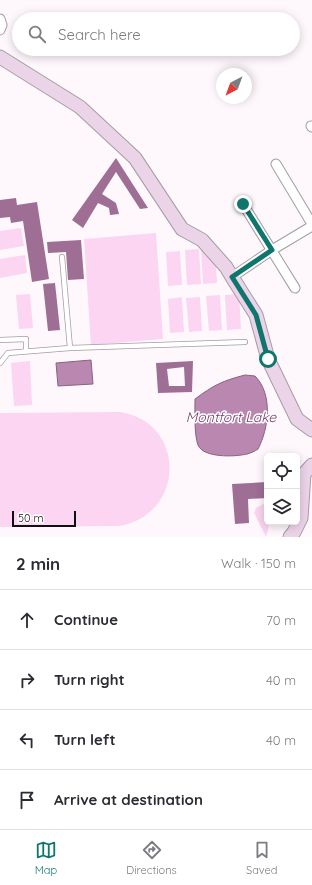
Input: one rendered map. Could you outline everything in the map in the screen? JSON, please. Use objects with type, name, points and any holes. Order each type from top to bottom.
[{"type":"main road","points":[[0,57],[80,107],[135,158],[182,229],[202,240],[226,267],[256,315],[268,359],[297,419],[312,430]]},
{"type":"main road","points":[[290,537],[301,518],[304,474],[312,465]]},
{"type":"street","points":[[0,19],[2,25],[0,30]]},
{"type":"street","points":[[232,277],[312,225],[276,164]]},
{"type":"street","points":[[243,204],[296,288]]},
{"type":"lane","points":[[62,257],[70,348]]},
{"type":"lane","points":[[0,340],[26,339],[26,350]]},
{"type":"lane","points":[[0,363],[8,352],[26,350],[245,342]]},
{"type":"shaded area","points":[[21,228],[24,246],[0,250],[0,231]]},
{"type":"shaded area","points":[[156,233],[163,339],[91,345],[84,239]]},
{"type":"shaded area","points":[[215,248],[217,283],[203,284],[201,249]]},
{"type":"shaded area","points":[[199,249],[201,284],[187,285],[185,250]]},
{"type":"shaded area","points":[[180,251],[182,285],[168,286],[166,252]]},
{"type":"shaded area","points":[[25,255],[27,273],[0,278],[0,259]]},
{"type":"shaded area","points":[[30,294],[33,328],[19,329],[16,295]]},
{"type":"shaded area","points":[[239,294],[241,329],[227,330],[225,295]]},
{"type":"shaded area","points":[[220,295],[222,330],[209,331],[206,296]]},
{"type":"shaded area","points":[[182,297],[184,332],[170,333],[168,299]]},
{"type":"shaded area","points":[[200,297],[202,331],[189,332],[186,298]]},
{"type":"shaded area","points":[[30,361],[32,405],[14,406],[11,363]]},
{"type":"shaded area","points":[[119,412],[141,419],[157,432],[167,449],[170,468],[166,487],[157,505],[141,518],[119,526],[0,527],[0,413]]},
{"type":"shaded area","points":[[264,504],[264,525],[269,525],[266,537],[254,513],[256,508]]},
{"type":"water","points":[[91,360],[93,384],[58,386],[56,363]]},
{"type":"water","name":"Montfort Lake","points":[[245,375],[255,376],[261,383],[267,401],[267,421],[262,441],[258,449],[248,454],[235,456],[220,456],[206,452],[201,449],[197,441],[195,399],[218,384]]},
{"type":"building","points":[[116,158],[148,208],[140,209],[116,172],[102,194],[116,203],[119,214],[110,215],[109,208],[98,203],[83,228],[72,220]]},
{"type":"building","points":[[16,198],[17,205],[37,202],[49,279],[32,282],[23,221],[11,223],[10,217],[0,218],[0,200]]},
{"type":"building","points":[[81,240],[84,279],[68,280],[66,252],[48,253],[47,242]]},
{"type":"building","points":[[55,283],[60,330],[48,331],[43,284]]},
{"type":"building","points":[[193,361],[192,392],[158,393],[156,363]],"holes":[[[184,367],[185,386],[169,386],[167,369]]]},
{"type":"building","points":[[264,482],[264,498],[248,499],[249,523],[235,524],[232,484]]},
{"type":"route","points":[[243,204],[272,250],[232,277],[256,315],[268,359]]}]
